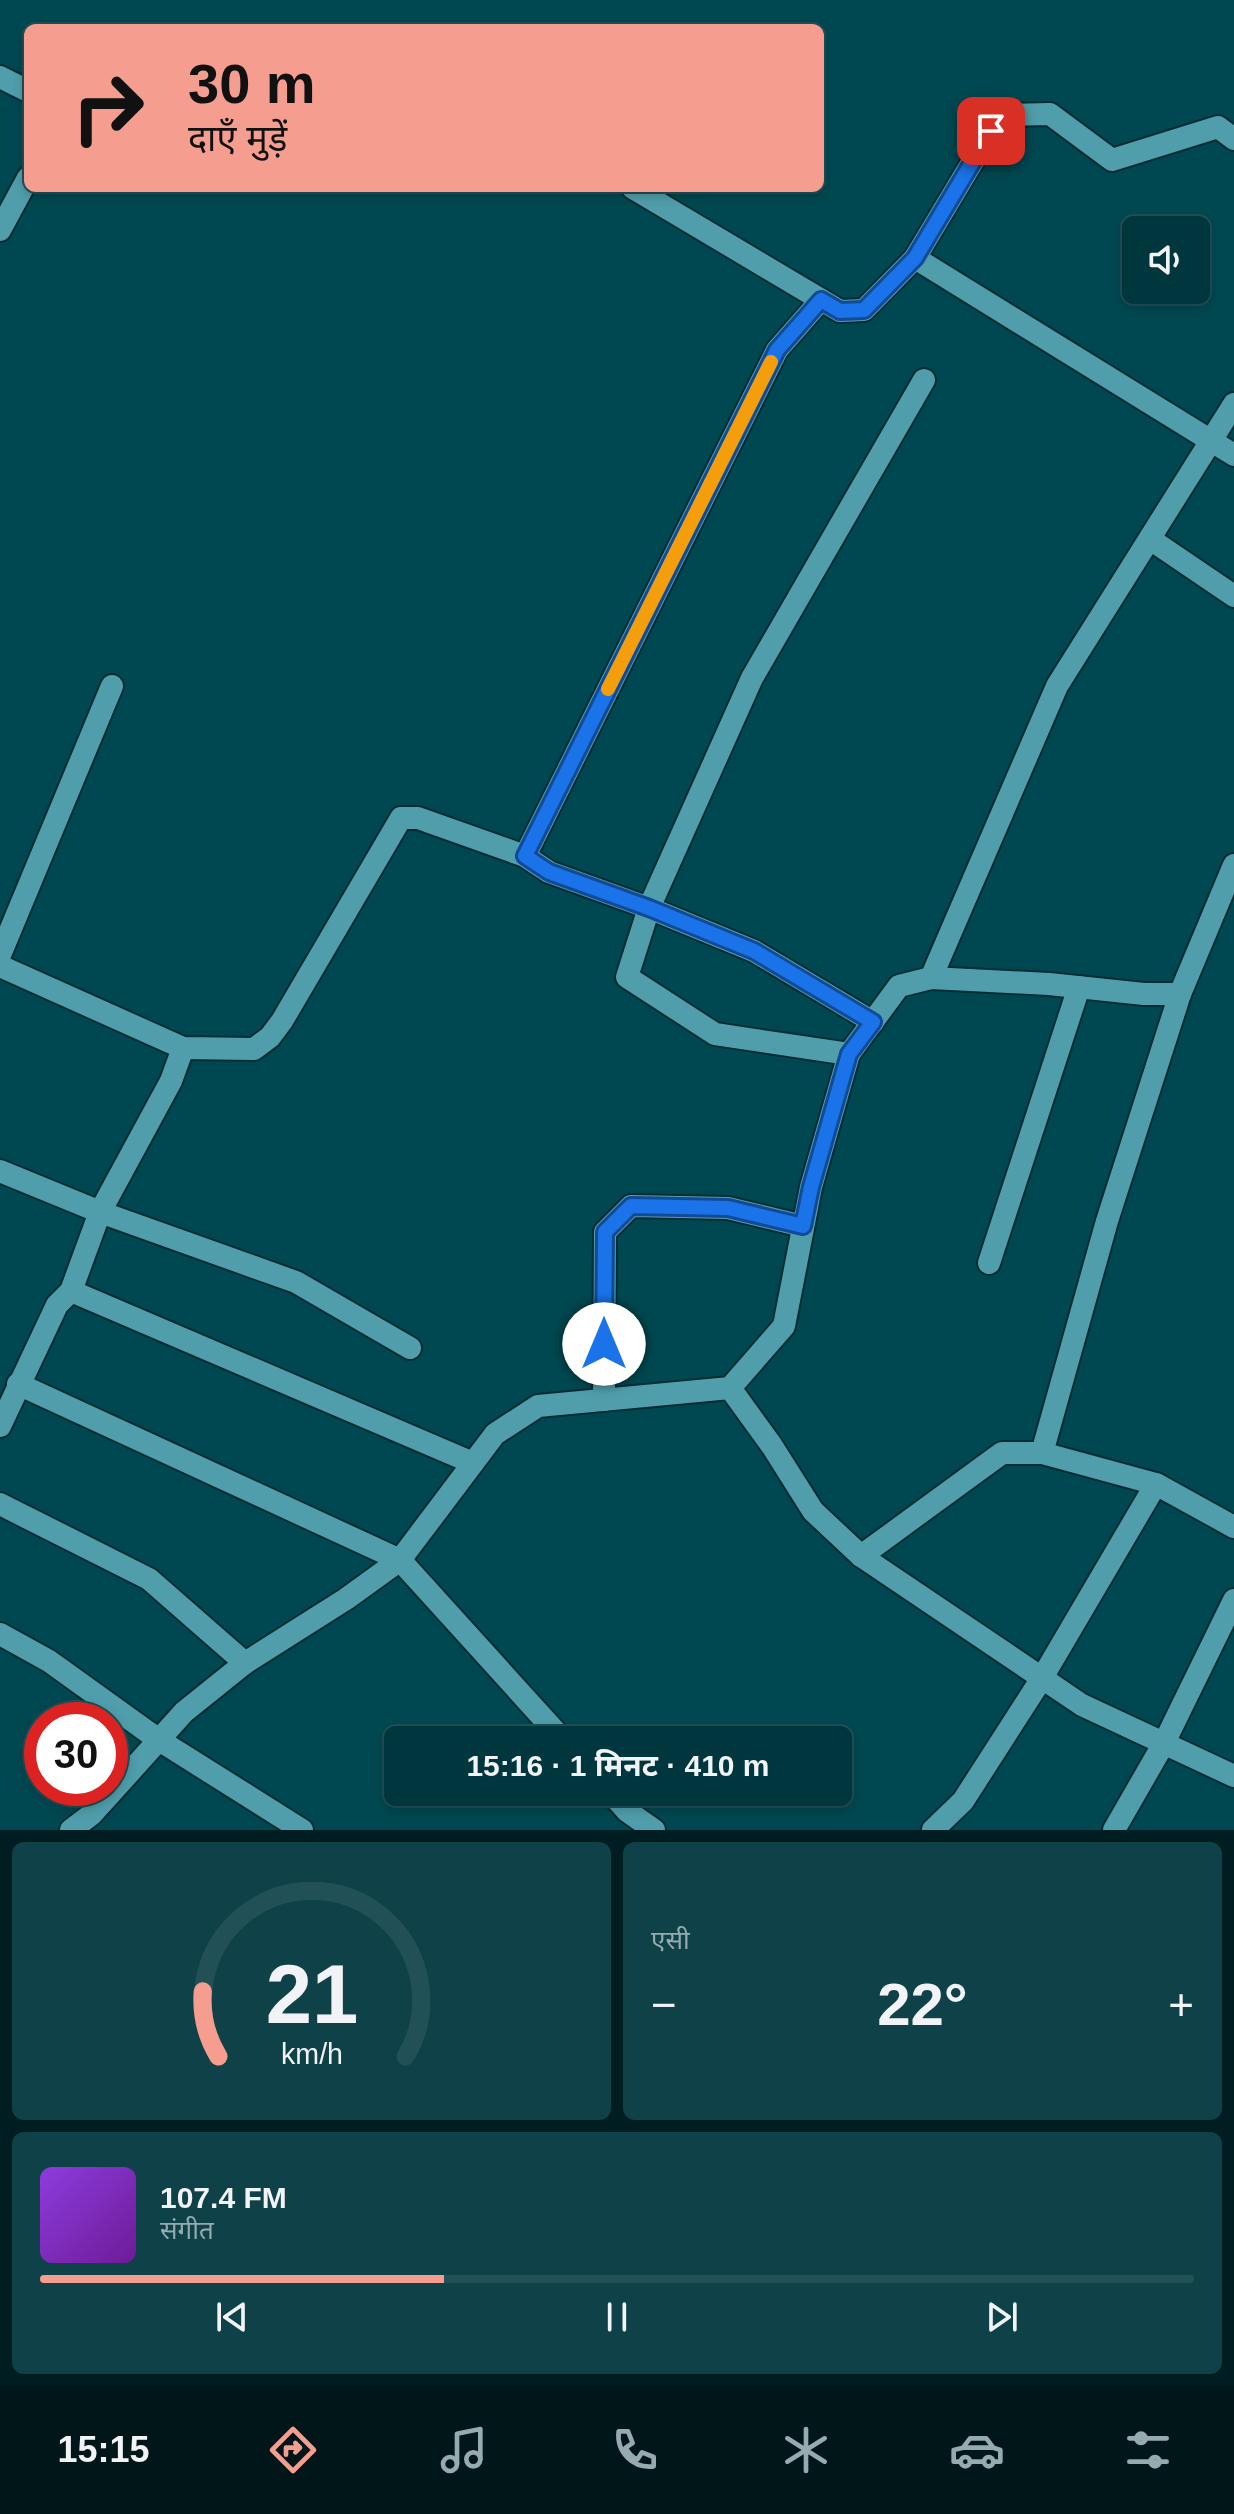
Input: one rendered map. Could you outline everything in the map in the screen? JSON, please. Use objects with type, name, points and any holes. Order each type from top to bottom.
[{"type":"street","points":[[0,77],[24,89]]},
{"type":"street","points":[[640,192],[840,311],[864,310],[915,258],[991,131],[1010,115],[1050,114],[1112,160],[1218,127],[1234,139]]},
{"type":"street","points":[[0,230],[24,185]]},
{"type":"street","points":[[915,258],[1234,455]]},
{"type":"street","points":[[525,856],[777,350],[821,300]]},
{"type":"street","points":[[849,1054],[715,1034],[627,977],[649,908],[752,678],[924,380]]},
{"type":"street","points":[[931,978],[1057,686],[1234,404]]},
{"type":"street","points":[[1150,539],[1234,596]]},
{"type":"street","points":[[0,955],[112,686]]},
{"type":"street","points":[[0,966],[183,1048],[254,1049],[270,1037],[401,818],[418,818],[525,856],[549,872],[754,951],[873,1022]]},
{"type":"street","points":[[1042,1453],[1107,1221],[1180,994],[1234,865]]},
{"type":"street","points":[[71,1830],[92,1814],[184,1712],[245,1663],[346,1599],[400,1560],[495,1434],[538,1406],[730,1388],[784,1326],[811,1187],[849,1054],[899,986],[931,978],[1180,994]]},
{"type":"street","points":[[989,1263],[1079,987]]},
{"type":"street","points":[[0,1426],[57,1305],[71,1291],[100,1212],[171,1081],[183,1048]]},
{"type":"street","points":[[0,1171],[100,1212],[296,1282],[410,1348]]},
{"type":"street","points":[[604,1400],[605,1232],[631,1206],[728,1208],[803,1226]]},
{"type":"street","points":[[71,1291],[473,1463]]},
{"type":"street","points":[[18,1384],[400,1560],[550,1726]]},
{"type":"street","points":[[730,1388],[813,1511],[861,1556],[1082,1705],[1234,1776]]},
{"type":"street","points":[[861,1556],[1002,1453],[1042,1453],[1156,1484],[1234,1527]]},
{"type":"street","points":[[933,1830],[963,1801],[1042,1678],[1156,1484]]},
{"type":"street","points":[[0,1504],[149,1579],[245,1663]]},
{"type":"street","points":[[1114,1830],[1164,1743],[1234,1600]]},
{"type":"street","points":[[0,1634],[49,1661],[159,1740],[302,1830]]},
{"type":"street","points":[[623,1806],[654,1830]]},
{"type":"slow traffic","points":[[608,689],[771,362]]},
{"type":"route","points":[[604,1344],[605,1232],[631,1206],[728,1208],[803,1226],[849,1054],[873,1022],[754,951],[549,872],[525,856],[777,350],[821,300],[840,311],[864,310],[915,258],[991,131]]}]
